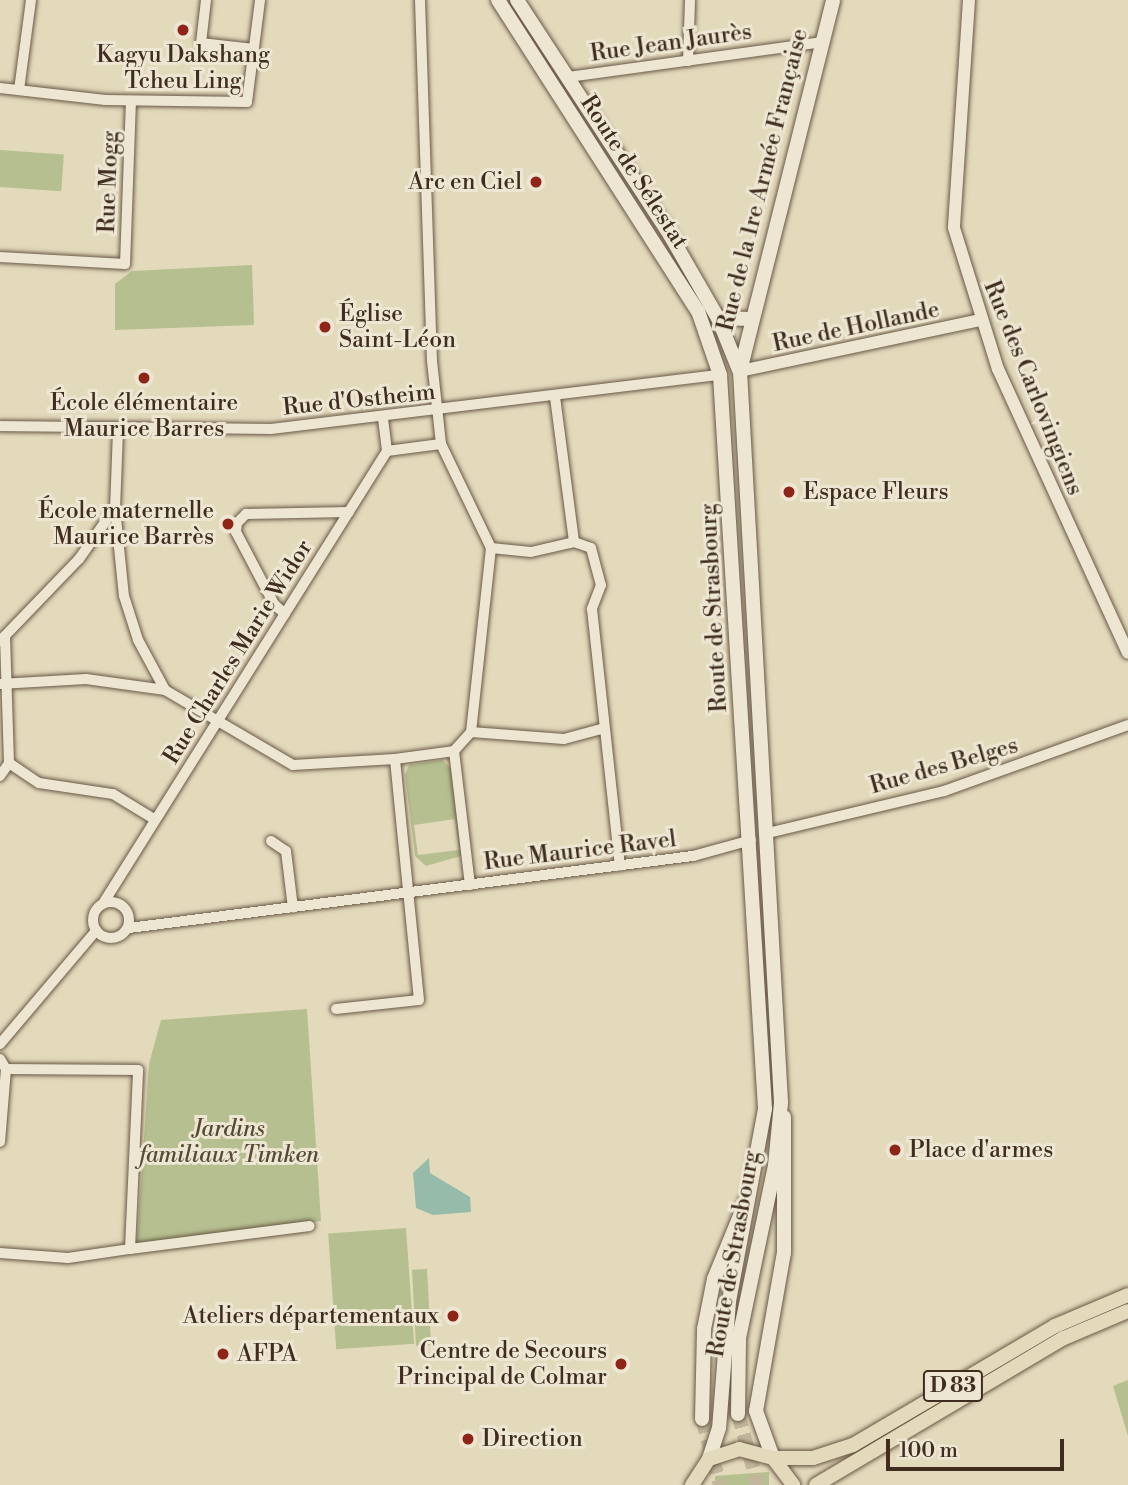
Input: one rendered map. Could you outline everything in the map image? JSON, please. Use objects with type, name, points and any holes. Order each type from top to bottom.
[{"type":"main road","name":"Route de Sélestat","points":[[498,0],[698,311],[720,375]]},
{"type":"main road","name":"Route de Sélestat","points":[[517,0],[718,318],[740,371]]},
{"type":"main road","name":"Rue de la 1re Armée Française","points":[[740,371],[750,319],[833,0]]},
{"type":"main road","points":[[718,318],[750,319]]},
{"type":"main road","points":[[720,375],[740,371]]},
{"type":"main road","name":"Route de Strasbourg","points":[[738,1414],[739,1338],[775,1166],[781,1102],[740,371]]},
{"type":"main road","name":"Route de Strasbourg","points":[[709,1459],[719,1428],[729,1302],[765,1109],[751,840],[720,375]]},
{"type":"main road","points":[[751,840],[768,833]]},
{"type":"main road","name":"Route de Strasbourg","points":[[773,1458],[756,1411],[785,1253],[788,1136],[781,1102]]},
{"type":"main road","name":"Route de Strasbourg","points":[[702,1419],[699,1376],[714,1279],[752,1190]]},
{"type":"main road","name":"D 83","points":[[773,1458],[813,1458],[853,1444],[1055,1326],[1128,1295]]},
{"type":"main road","name":"D 83","points":[[816,1485],[1064,1338],[1128,1311]]},
{"type":"main road","points":[[692,1485],[709,1459],[739,1449],[773,1458],[793,1485]]},
{"type":"street","points":[[19,90],[32,0]]},
{"type":"street","points":[[206,0],[201,43],[254,49]]},
{"type":"street","points":[[0,88],[131,101],[247,102],[260,0]]},
{"type":"street","points":[[5,684],[86,679],[165,690],[293,765],[395,759],[454,751],[471,732],[491,548],[441,444],[420,0]]},
{"type":"street","points":[[688,61],[690,0]]},
{"type":"street","name":"Rue des Carlovingiens","points":[[969,0],[953,208],[979,320],[1123,629],[1128,653]]},
{"type":"street","name":"Rue Jean Jaurès","points":[[568,78],[822,41]]},
{"type":"street","name":"Rue Mogg","points":[[0,257],[125,264],[131,101]]},
{"type":"street","name":"Rue de Hollande","points":[[740,371],[979,320]]},
{"type":"street","name":"Rue d'Ostheim","points":[[0,426],[118,431],[271,429],[555,397],[720,375]]},
{"type":"street","points":[[555,397],[574,542]]},
{"type":"street","points":[[383,416],[387,451],[441,444]]},
{"type":"street","points":[[118,431],[115,508],[124,596],[138,640],[165,690]]},
{"type":"street","name":"Rue Charles Marie Widor","points":[[104,902],[387,451]]},
{"type":"street","points":[[0,776],[9,763],[2,638],[79,559],[115,508]]},
{"type":"street","points":[[285,614],[274,604],[236,533],[237,523],[246,514],[349,512]]},
{"type":"street","points":[[491,548],[531,552],[574,542],[591,548],[601,585],[592,609],[601,729],[620,865]]},
{"type":"street","name":"Rue des Belges","points":[[768,833],[944,791],[1128,725]]},
{"type":"street","points":[[471,732],[551,739],[601,729]]},
{"type":"street","points":[[454,751],[470,885]]},
{"type":"street","points":[[336,1009],[419,999],[412,892],[395,759]]},
{"type":"street","points":[[9,763],[38,783],[113,794],[154,819]]},
{"type":"street","name":"Rue Maurice Ravel","points":[[129,928],[620,865],[751,840]]},
{"type":"street","points":[[271,841],[286,851],[293,908]]},
{"type":"street","points":[[104,902],[127,910],[129,928],[116,937],[96,931],[93,916],[104,902]]},
{"type":"street","points":[[0,1044],[96,931]]},
{"type":"street","points":[[0,1059],[6,1069],[0,1142]]},
{"type":"street","points":[[6,1069],[138,1070],[130,1249]]},
{"type":"street","points":[[0,1253],[68,1258],[310,1226]]},
{"type":"green space","points":[[0,150],[64,154],[61,191],[0,187]]},
{"type":"green space","points":[[252,265],[254,325],[115,330],[115,284],[132,271]]},
{"type":"green space","points":[[442,760],[452,769],[461,856],[426,866],[415,856],[405,775],[409,765]],"holes":[[[455,819],[459,850],[418,855],[414,825]]]},
{"type":"green space","name":"Jardins familiaux Timken","points":[[307,1009],[321,1221],[137,1243],[149,1064],[161,1020]]},
{"type":"green space","points":[[406,1228],[414,1344],[336,1349],[328,1233]]},
{"type":"green space","points":[[427,1269],[431,1345],[416,1346],[412,1270]]},
{"type":"green space","points":[[1128,1380],[1128,1436],[1113,1386]]},
{"type":"green space","points":[[769,1472],[769,1485],[715,1485],[715,1476]]},
{"type":"shaded area","points":[[429,1158],[430,1173],[470,1197],[471,1212],[433,1215],[416,1208],[413,1173]]},
{"type":"tunnel","points":[[738,1414],[758,1485]]},
{"type":"tunnel","points":[[702,1419],[720,1485]]},
{"type":"place","name":"Kagyu Dakshang Tcheu Ling","points":[[183,30]]},
{"type":"place","name":"Arc en Ciel","points":[[536,182]]},
{"type":"place","name":"Église Saint-Léon","points":[[325,327]]},
{"type":"place","name":"École élémentaire Maurice Barres","points":[[144,378]]},
{"type":"place","name":"Espace Fleurs","points":[[789,492]]},
{"type":"place","name":"École maternelle Maurice Barrès","points":[[228,524]]},
{"type":"place","name":"Place d'armes","points":[[895,1150]]},
{"type":"place","name":"Ateliers départementaux","points":[[453,1316]]},
{"type":"place","name":"AFPA","points":[[223,1354]]},
{"type":"place","name":"Centre de Secours Principal de Colmar","points":[[621,1364]]},
{"type":"place","name":"Direction","points":[[468,1439]]}]
